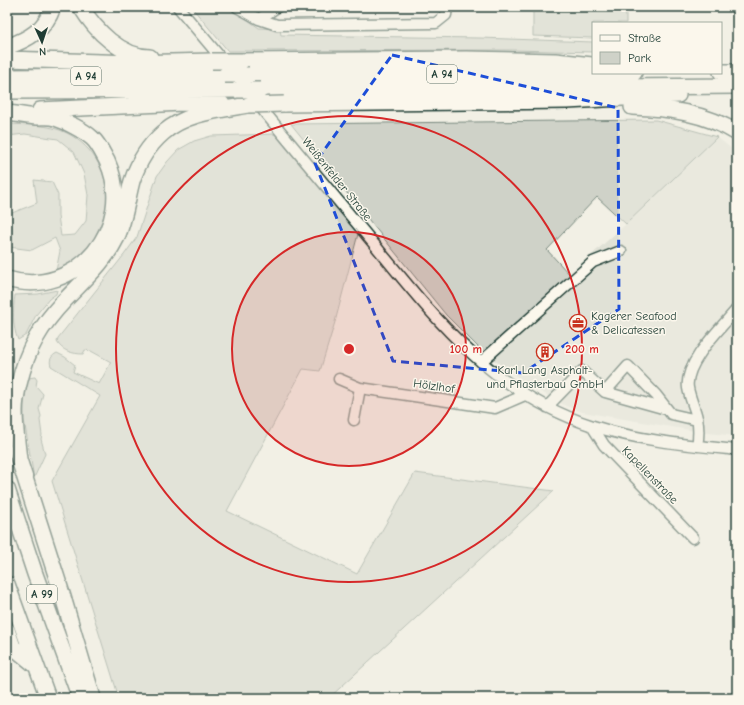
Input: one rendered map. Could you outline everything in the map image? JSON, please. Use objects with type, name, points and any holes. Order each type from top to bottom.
[{"type":"highway","points":[[7,47],[23,42],[38,31],[50,16],[54,7]]},
{"type":"highway","points":[[81,7],[87,17],[102,34],[112,43],[123,49],[146,57],[170,58],[185,62]]},
{"type":"highway","points":[[7,59],[132,63],[466,59],[554,61],[592,65]]},
{"type":"highway","points":[[722,72],[737,72]]},
{"type":"highway","name":"A 94","points":[[7,77],[592,73]]},
{"type":"highway","points":[[7,113],[182,103],[248,105],[534,100],[567,101],[674,96],[737,86]]},
{"type":"highway","name":"A 94","points":[[7,91],[737,86]]},
{"type":"highway","points":[[534,100],[554,108],[651,108],[682,112],[703,117],[737,134]]},
{"type":"highway","points":[[19,459],[15,410],[17,393],[25,360],[30,347],[56,310],[106,256],[117,237],[123,221],[132,182],[144,155],[151,145],[163,133],[174,125],[199,114],[248,105]]},
{"type":"highway","points":[[7,113],[54,117],[72,125],[92,138],[101,150],[109,167],[115,189],[115,206],[112,220],[98,246],[84,263],[60,278],[40,282],[17,282],[7,279]]},
{"type":"highway","points":[[7,421],[94,698]]},
{"type":"highway","name":"A 99","points":[[7,489],[35,574],[80,698]]},
{"type":"highway","name":"A 99","points":[[7,584],[48,698]]},
{"type":"highway","points":[[7,630],[13,647],[36,666]]},
{"type":"street","points":[[237,7],[258,19],[277,25],[436,23],[446,15],[447,7]]},
{"type":"street","points":[[258,19],[277,7]]},
{"type":"street","name":"Weißenfelder Straße","points":[[182,8],[356,222],[444,327],[481,362],[525,395],[547,407],[592,426],[648,440],[737,450]]},
{"type":"street","points":[[481,362],[593,262],[621,251]]},
{"type":"street","points":[[697,446],[699,434],[697,420],[688,388],[688,375],[696,359],[737,309]]},
{"type":"street","points":[[606,392],[628,366],[656,394],[671,414],[697,420]]},
{"type":"street","points":[[547,407],[582,371],[606,392],[666,408]]},
{"type":"street","name":"Hölzlhof","points":[[339,379],[360,388],[495,408],[525,395]]},
{"type":"street","points":[[354,420],[360,388]]},
{"type":"street","name":"Kapellenstraße","points":[[592,426],[604,445],[693,538]]},
{"type":"highlighted area","points":[[392,55],[618,108],[619,309],[523,373],[393,361],[315,163]]},
{"type":"shaded area","points":[[717,137],[737,153],[737,320],[733,325],[737,343],[737,436],[707,433],[582,412],[566,406],[527,384],[483,352],[626,224]]},
{"type":"green space","points":[[197,7],[230,7],[259,28],[280,29],[281,35],[480,38],[592,42],[592,52],[513,50],[228,51],[194,10]]},
{"type":"green space","points":[[533,7],[626,7],[626,22],[592,22],[592,38],[533,36]]},
{"type":"green space","points":[[656,120],[717,137],[626,224],[597,197],[547,250],[570,275],[483,352],[446,315],[291,124]]},
{"type":"green space","points":[[7,124],[45,126],[67,133],[77,139],[93,154],[103,174],[107,195],[102,220],[90,246],[77,261],[67,267],[56,271],[60,251],[55,238],[32,250],[9,247],[7,245],[7,215],[37,203],[34,180],[52,182],[58,195],[58,216],[61,236],[75,235],[86,221],[88,195],[84,174],[74,152],[58,139],[25,134],[7,136]]},
{"type":"green space","points":[[275,134],[358,234],[335,322],[320,371],[303,369],[227,511],[357,574],[415,473],[554,491],[329,698],[119,698],[52,481],[100,396],[51,366],[50,360],[53,355],[57,353],[75,365],[73,372],[99,384],[111,362],[91,351],[85,350],[83,354],[68,351],[59,345],[57,342],[58,338],[137,237],[157,176],[178,150],[194,141],[211,136]]},
{"type":"green space","points":[[57,290],[56,294],[49,299],[36,315],[26,335],[18,340],[14,318],[15,295],[38,294]]},
{"type":"green space","points":[[35,377],[37,380],[36,386],[43,394],[39,409],[41,416],[41,439],[45,454],[34,478],[24,420],[24,403],[28,378]]},
{"type":"place","name":"Kagerer Seafood & Delicatessen","points":[[578,323]]},
{"type":"place","name":"Karl Lang Asphalt- und Pflasterbau GmbH","points":[[545,352]]}]
